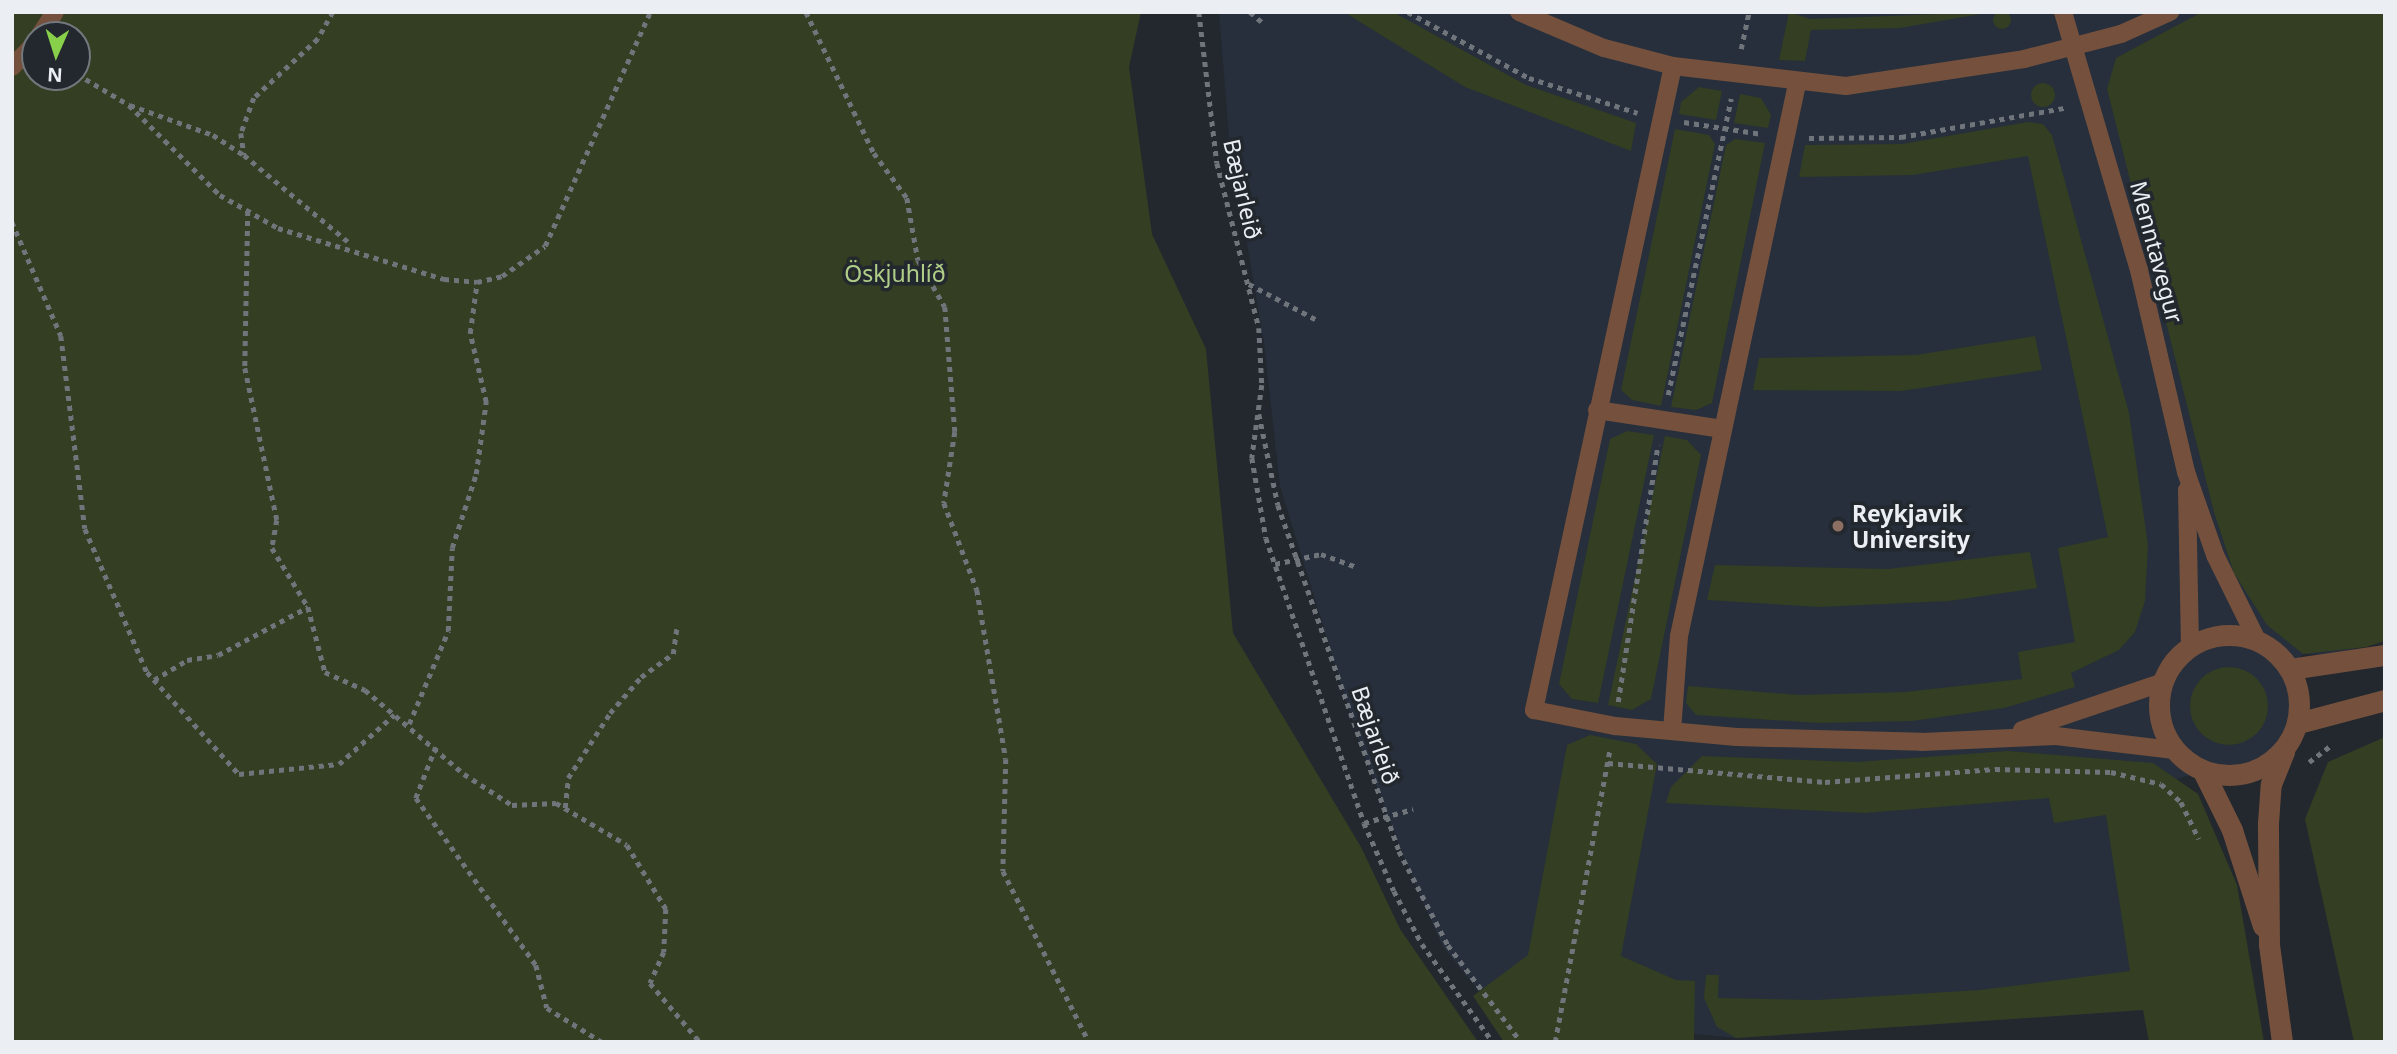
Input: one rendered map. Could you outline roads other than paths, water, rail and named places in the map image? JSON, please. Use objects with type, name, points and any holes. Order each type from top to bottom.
[{"type":"street","points":[[2269,944],[2232,830],[2203,771],[2174,750],[2158,707],[2161,683],[2190,646],[2235,634],[2257,640],[2290,669],[2298,723],[2271,784],[2269,944],[2282,1042]]},
{"type":"street","points":[[2290,669],[2385,655]]},
{"type":"street","points":[[2298,723],[2385,700]]},
{"type":"street","points":[[2203,771],[2247,774],[2285,750]]},
{"type":"lane","points":[[1520,12],[1604,48],[1673,66],[1735,78],[1797,84],[1940,77],[2121,34],[2170,12]]},
{"type":"lane","name":"Menntavegur","points":[[2063,12],[2075,45],[2139,270],[2186,472],[2215,555],[2257,640]]},
{"type":"lane","points":[[2121,34],[2141,12]]},
{"type":"lane","points":[[1673,66],[1534,710],[1615,726],[1820,742],[2007,736],[2174,750]]},
{"type":"lane","points":[[1672,732],[1679,636],[1797,84]]},
{"type":"lane","points":[[1597,410],[1723,429]]},
{"type":"lane","name":"Menntavegur","points":[[2186,472],[2190,646]]},
{"type":"lane","points":[[2007,736],[2161,683]]},
{"type":"place","name":"Reykjavik University","points":[[1838,526]]},
{"type":"park label","name":"Öskjuhlíð","points":[[895,273]]}]
